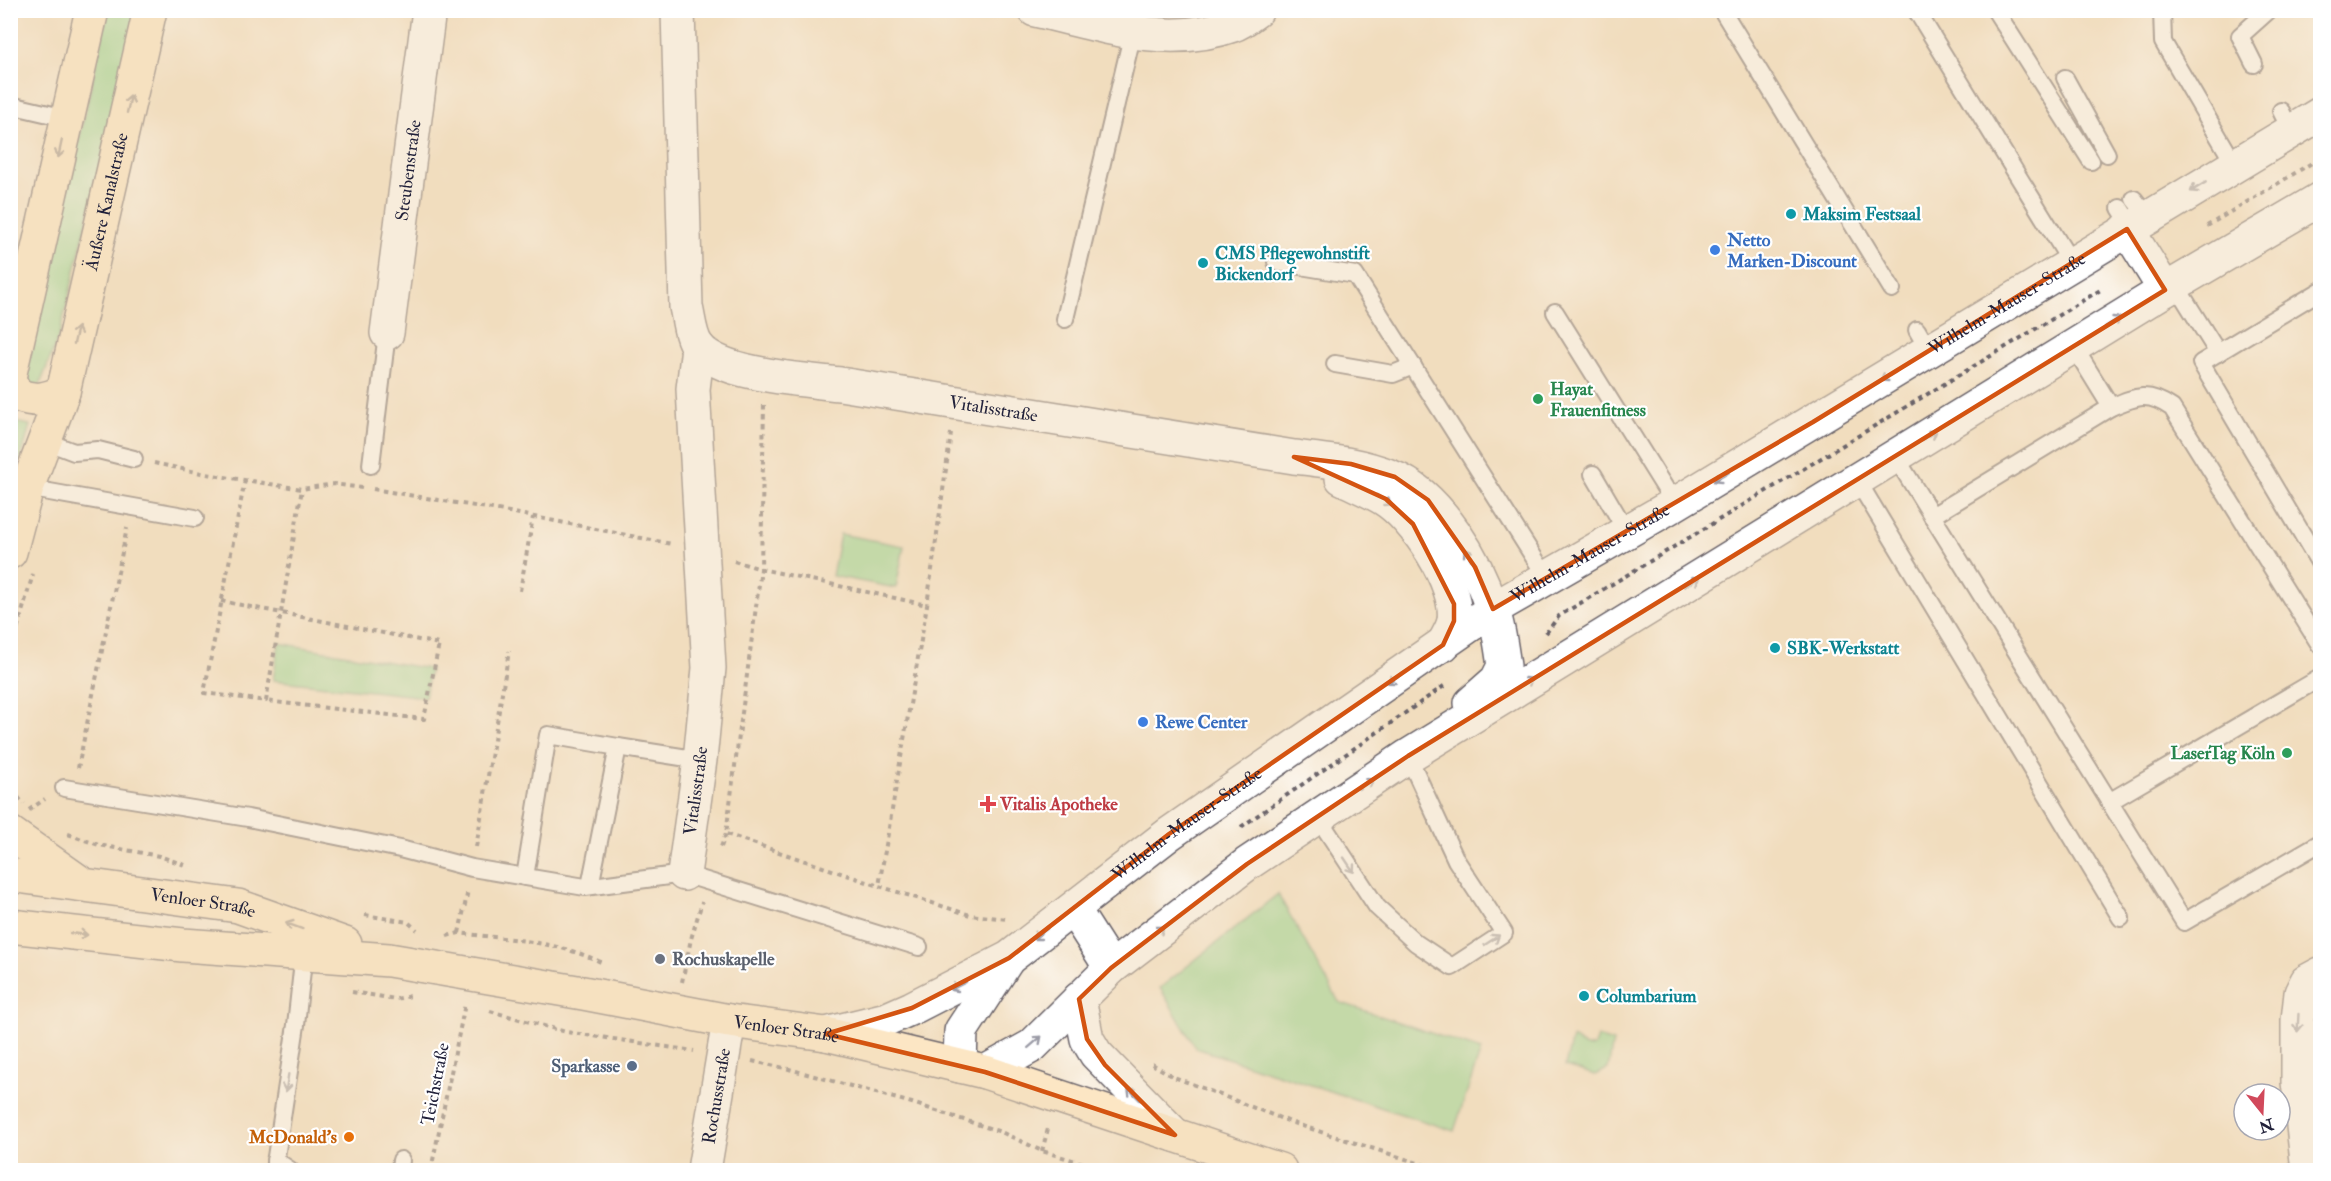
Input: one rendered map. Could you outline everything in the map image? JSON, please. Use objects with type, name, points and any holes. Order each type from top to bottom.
[{"type":"main road","points":[[10,373],[92,10]]},
{"type":"main road","name":"Äußere Kanalstraße","points":[[10,552],[27,488],[63,392],[150,10]]},
{"type":"main road","points":[[10,382],[17,395],[30,400],[43,400],[63,392]]},
{"type":"main road","points":[[10,833],[82,884]]},
{"type":"main road","name":"Venloer Straße","points":[[10,875],[238,906],[389,960]]},
{"type":"main road","name":"Venloer Straße","points":[[14,929],[183,945],[304,952],[389,960],[729,1021],[826,1034],[973,1069],[1280,1170]]},
{"type":"street","name":"Steubenstraße","points":[[387,333],[429,10]]},
{"type":"street","name":"Vitalisstraße","points":[[678,10],[686,307],[691,331],[698,347],[693,389],[709,668],[700,760],[696,878]]},
{"type":"street","points":[[1035,10],[1130,24],[1166,35],[1198,34],[1235,24],[1257,10]]},
{"type":"street","name":"Wilhelm-Mauser-Straße","points":[[826,1034],[887,1019],[1009,958],[1169,834],[1493,609],[1675,504],[1923,340],[2072,264],[2132,216],[2235,165],[2286,121],[2320,114]]},
{"type":"street","points":[[973,1069],[1032,1046],[1111,968],[1247,864],[1415,752],[2170,287],[2320,199]]},
{"type":"street","points":[[2132,216],[2170,287]]},
{"type":"street","name":"Vitalisstraße","points":[[698,347],[716,360],[740,369],[765,374],[1351,464],[1395,477],[1428,500],[1452,527],[1470,557],[1493,609],[1504,666],[1497,680],[1415,752]]},
{"type":"street","name":"Vitalisstraße","points":[[1294,457],[1386,499],[1413,524],[1445,579],[1454,604],[1454,621],[1443,645]]},
{"type":"street","points":[[1063,917],[1111,968]]},
{"type":"street","name":"Wilhelm-Mauser-Straße","points":[[973,1069],[961,1031],[1009,958]]},
{"type":"street","points":[[2308,1170],[2298,1082],[2298,1020],[2301,993],[2307,981],[2320,974]]},
{"type":"street","name":"Venloer Straße","points":[[1079,999],[1087,1039],[1096,1054],[1175,1135]]},
{"type":"street","name":"Rochusstraße","points":[[704,1170],[729,1021]]},
{"type":"lane","points":[[1722,10],[1892,289]]},
{"type":"lane","points":[[1916,10],[2072,264]]},
{"type":"lane","points":[[1995,10],[2091,161]]},
{"type":"lane","points":[[2163,10],[2163,42],[2235,165]]},
{"type":"lane","points":[[2254,64],[2240,36],[2269,10]]},
{"type":"lane","points":[[1065,319],[1130,24]]},
{"type":"lane","points":[[2065,78],[2108,154]]},
{"type":"lane","points":[[10,105],[66,118]]},
{"type":"lane","points":[[1276,262],[1355,275],[1547,578]]},
{"type":"lane","points":[[2170,287],[2218,353]]},
{"type":"lane","points":[[2320,291],[2201,363],[2320,564]]},
{"type":"lane","points":[[1555,312],[1675,504]]},
{"type":"lane","points":[[371,465],[387,333]]},
{"type":"lane","points":[[2074,347],[2111,407]]},
{"type":"lane","points":[[1335,364],[1393,374],[1413,366]]},
{"type":"lane","points":[[1932,516],[2111,407],[2144,396],[2159,399],[2172,408],[2320,645]]},
{"type":"lane","points":[[45,441],[74,452],[98,450],[134,459]]},
{"type":"lane","points":[[1895,456],[2184,922],[2320,843]]},
{"type":"lane","points":[[1593,474],[1627,532]]},
{"type":"lane","points":[[1857,480],[2121,918]]},
{"type":"lane","points":[[27,488],[195,518]]},
{"type":"lane","points":[[2109,802],[2320,678]]},
{"type":"lane","points":[[525,877],[548,735],[700,760]]},
{"type":"lane","points":[[590,886],[618,747]]},
{"type":"lane","points":[[1317,816],[1377,907],[1416,943],[1452,967],[1504,933],[1456,860],[1415,752]]},
{"type":"lane","points":[[69,789],[248,818],[400,849],[472,868],[525,877],[590,886],[696,878],[919,947]]},
{"type":"lane","points":[[290,1170],[274,1165],[296,1025],[304,952]]},
{"type":"path","points":[[681,989],[691,939],[696,878],[726,834],[761,569],[765,374]]},
{"type":"path","points":[[879,886],[927,605],[955,402]]},
{"type":"path","points":[[134,459],[206,474],[302,489],[334,484],[416,495],[650,539]]},
{"type":"path","points":[[221,601],[439,644],[424,719],[204,693],[221,601],[245,480]]},
{"type":"path","points":[[266,701],[302,489]]},
{"type":"path","points":[[69,789],[131,506]]},
{"type":"path","points":[[520,591],[533,517]]},
{"type":"path","points":[[761,569],[927,605]]},
{"type":"path","points":[[459,933],[509,651]]},
{"type":"path","points":[[61,831],[99,845],[159,856],[189,867]]},
{"type":"path","points":[[726,834],[970,915],[1063,917]]},
{"type":"path","points":[[365,915],[408,922],[417,930]]},
{"type":"path","points":[[439,938],[459,933],[553,945],[580,952],[608,966]]},
{"type":"path","points":[[551,953],[553,945]]},
{"type":"path","points":[[352,992],[396,999]]},
{"type":"path","name":"Teichstraße","points":[[431,1170],[465,1004],[474,1006]]},
{"type":"path","points":[[484,1009],[566,1032],[723,1055],[789,1069],[912,1103],[1001,1132],[1042,1151],[1106,1170]]},
{"type":"path","points":[[566,1032],[567,1026]]},
{"type":"highlighted area","points":[[2127,229],[2165,290],[1408,756],[1247,864],[1111,968],[1079,999],[1087,1039],[1105,1065],[1175,1135],[985,1072],[826,1034],[912,1008],[1009,958],[1169,834],[1443,645],[1454,621],[1454,604],[1413,524],[1386,499],[1294,457],[1351,464],[1395,477],[1428,500],[1475,567],[1493,609],[1813,422]]},
{"type":"green space","points":[[108,11],[138,11],[60,333],[39,387],[24,381]]},
{"type":"green space","points":[[15,422],[30,425],[11,497],[11,443]]},
{"type":"green space","points":[[840,534],[904,546],[896,588],[832,576]]},
{"type":"green space","points":[[279,643],[430,669],[425,697],[273,680]]},
{"type":"green space","points":[[1278,894],[1339,1002],[1481,1050],[1454,1131],[1196,1048],[1160,988]]},
{"type":"green space","points":[[1597,1037],[1613,1042],[1608,1069],[1595,1075],[1565,1066],[1572,1038],[1590,1047],[1594,1046]]},
{"type":"place","name":"Maksim Festsaal","points":[[1791,214]]},
{"type":"place","name":"Netto Marken-Discount","points":[[1715,250]]},
{"type":"place","name":"CMS Pflegewohnstift Bickendorf","points":[[1203,263]]},
{"type":"place","name":"Hayat Frauenfitness","points":[[1538,399]]},
{"type":"place","name":"SBK-Werkstatt","points":[[1775,648]]},
{"type":"place","name":"Rewe Center","points":[[1143,722]]},
{"type":"place","name":"LaserTag Köln","points":[[2287,753]]},
{"type":"place","name":"Vitalis Apotheke","points":[[988,804]]},
{"type":"place","name":"Rochuskapelle","points":[[660,959]]},
{"type":"place","name":"Columbarium","points":[[1584,996]]},
{"type":"place","name":"Sparkasse","points":[[632,1066]]},
{"type":"place","name":"McDonald's","points":[[349,1137]]}]
